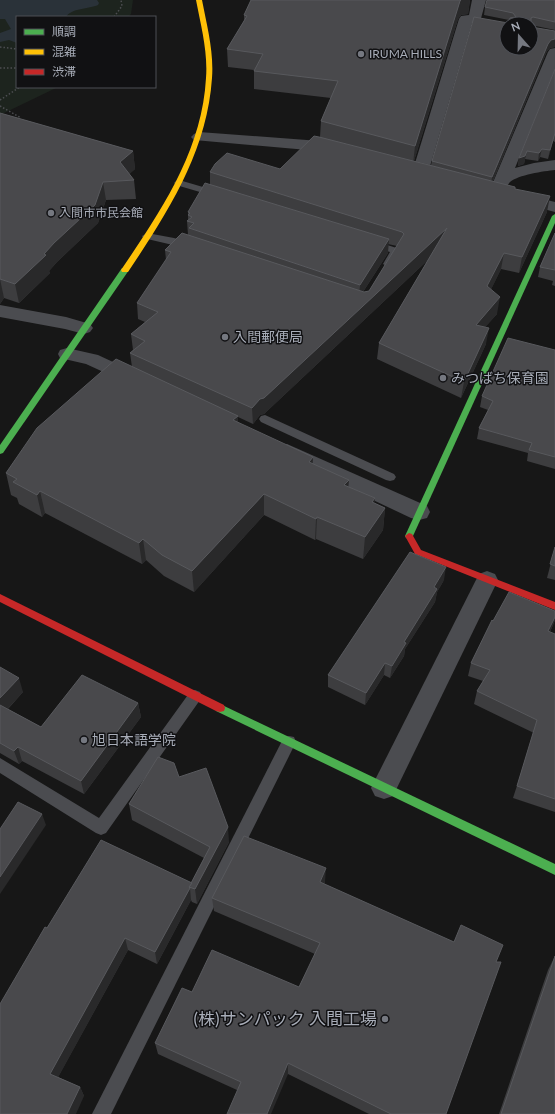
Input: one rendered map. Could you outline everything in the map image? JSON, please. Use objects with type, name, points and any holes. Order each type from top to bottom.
[{"type":"street","points":[[0,451],[147,236],[188,166],[206,113],[210,85],[208,37],[199,0]]},
{"type":"street","points":[[405,169],[428,175],[466,19],[481,20],[479,0]]},
{"type":"street","points":[[494,188],[555,52]]},
{"type":"street","points":[[199,137],[320,146],[351,154]]},
{"type":"street","points":[[494,188],[516,172],[531,168],[555,165]]},
{"type":"street","points":[[494,188],[555,207]]},
{"type":"street","points":[[555,216],[419,512],[409,537],[418,552],[555,606]]},
{"type":"street","points":[[0,311],[66,323],[84,328]]},
{"type":"street","points":[[67,354],[91,359],[148,386]]},
{"type":"street","points":[[269,443],[419,512]]},
{"type":"street","points":[[384,788],[487,580]]},
{"type":"street","points":[[0,598],[195,696],[555,870]]},
{"type":"lane","points":[[179,183],[224,196]]},
{"type":"lane","points":[[147,236],[174,241],[196,249]]},
{"type":"lane","points":[[359,239],[396,251],[384,271]]},
{"type":"lane","points":[[265,419],[390,477]]},
{"type":"lane","points":[[0,766],[101,828],[195,696]]},
{"type":"lane","points":[[101,1114],[289,742]]},
{"type":"path","points":[[115,16],[122,6],[121,0]]},
{"type":"path","points":[[0,47],[16,49]]},
{"type":"path","points":[[0,68],[16,68]]},
{"type":"path","points":[[0,100],[18,88]]},
{"type":"path","points":[[0,106],[21,118]]},
{"type":"shaded area","points":[[0,0],[133,0],[131,14],[129,16],[16,16],[16,88],[56,88],[0,115]]},
{"type":"shaded area","points":[[0,0],[97,0],[99,3],[98,5],[72,12],[67,16],[16,16],[16,43],[9,40],[0,42],[0,33],[11,29],[5,19],[0,19]]},
{"type":"building","points":[[251,0],[461,0],[415,146],[321,121],[338,81],[254,71],[263,54],[227,49],[247,16],[244,15]]},
{"type":"building","points":[[487,0],[555,0],[555,22],[539,18],[539,16],[515,16],[513,13],[485,7]]},
{"type":"building","points":[[474,17],[499,21],[499,56],[539,56],[539,28],[555,31],[555,39],[551,40],[548,44],[492,177],[432,161]]},
{"type":"building","points":[[555,69],[555,133],[550,150],[542,149],[539,153],[527,151],[525,156],[519,158]]},
{"type":"building","name":"入間市市民会館","points":[[0,113],[133,151],[120,162],[134,180],[103,182],[95,205],[54,243],[44,254],[46,255],[15,284],[0,279]]},
{"type":"building","points":[[314,136],[515,187],[515,189],[550,196],[522,257],[504,253],[487,286],[500,297],[476,325],[489,328],[464,382],[379,343],[447,228],[252,408],[130,353],[145,341],[131,334],[158,312],[137,303],[171,252],[165,250],[182,233],[364,292],[369,291],[404,234],[402,232],[210,172],[215,164],[227,153],[280,169]]},
{"type":"building","points":[[205,183],[389,239],[360,285],[189,228],[194,223],[187,221],[192,217],[188,215],[190,213],[188,212]]},
{"type":"building","points":[[555,233],[555,270],[540,267]]},
{"type":"building","points":[[508,338],[555,350],[555,457],[529,450],[532,443],[479,428],[493,401],[482,396]]},
{"type":"building","points":[[116,359],[238,416],[233,420],[313,457],[309,462],[349,480],[344,485],[375,498],[372,502],[385,508],[365,537],[317,517],[316,519],[264,494],[192,571],[162,555],[143,539],[139,543],[40,491],[37,495],[13,482],[17,479],[6,473],[37,428]]},
{"type":"building","points":[[555,547],[555,566],[550,564]]},
{"type":"building","points":[[410,552],[446,567],[434,587],[437,589],[404,642],[406,643],[392,666],[385,663],[366,693],[328,675]]},
{"type":"building","points":[[509,592],[555,611],[555,617],[548,631],[555,634],[555,799],[517,786],[537,720],[477,691],[490,670],[471,663],[492,620],[493,621]]},
{"type":"building","points":[[0,667],[19,678],[0,698]]},
{"type":"building","name":"旭日本語学院","points":[[82,675],[138,703],[81,781],[18,747],[14,751],[0,743],[0,705],[41,727]]},
{"type":"building","points":[[158,757],[174,763],[179,777],[206,768],[228,827],[195,889],[189,887],[210,847],[129,804]]},
{"type":"building","points":[[18,802],[42,814],[0,877],[0,829]]},
{"type":"building","points":[[244,836],[326,868],[320,882],[454,942],[461,925],[503,945],[496,962],[501,962],[446,1114],[391,1114],[288,1063],[267,1114],[227,1114],[241,1082],[155,1043],[182,988],[192,992],[212,950],[299,987],[320,943],[212,898]]},
{"type":"building","points":[[101,840],[192,883],[155,952],[125,938],[50,1074],[80,1087],[67,1114],[0,1114],[0,1004],[45,927],[47,928]]},
{"type":"building","points":[[555,956],[555,1114],[501,1114]]},
{"type":"traffic: fast","points":[[409,536],[555,216]]},
{"type":"traffic: fast","points":[[0,451],[125,270]]},
{"type":"traffic: fast","points":[[220,708],[555,870]]},
{"type":"traffic: slow","points":[[125,270],[167,206],[183,175],[196,144],[205,111],[209,77],[207,40],[199,0]]},
{"type":"traffic: jam","points":[[409,536],[418,552],[555,606]]},
{"type":"traffic: jam","points":[[0,598],[220,708]]},
{"type":"place","name":"IRUMA HILLS","points":[[361,54]]},
{"type":"place","name":"入間市市民会館","points":[[51,213]]},
{"type":"place","name":"入間郵便局","points":[[225,337]]},
{"type":"place","name":"みつばち保育園","points":[[443,378]]},
{"type":"place","name":"旭日本語学院","points":[[84,740]]},
{"type":"place","name":"(株)サンパック 入間工場","points":[[385,1019]]}]
